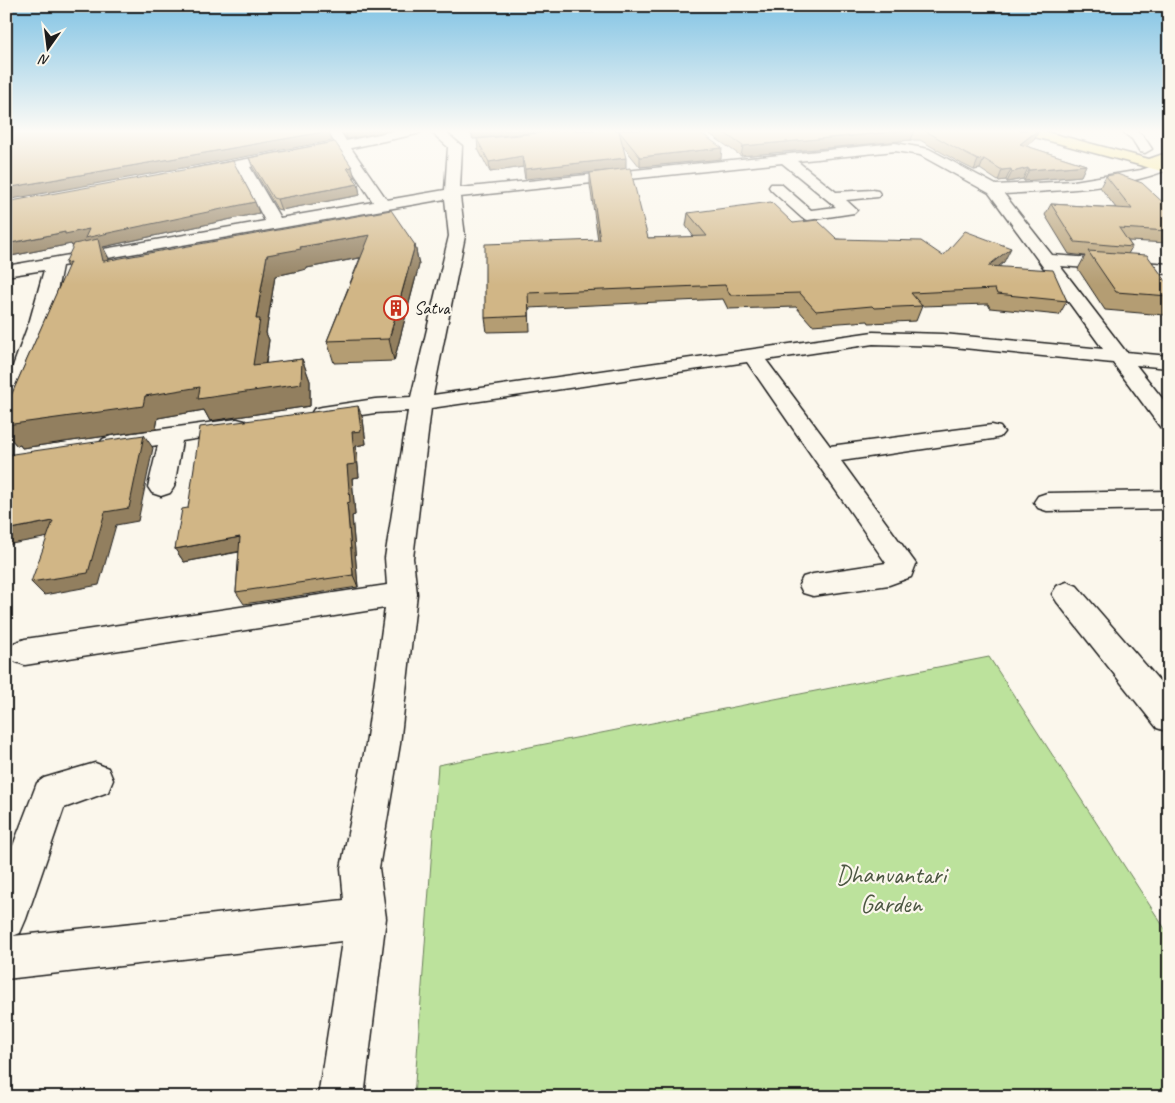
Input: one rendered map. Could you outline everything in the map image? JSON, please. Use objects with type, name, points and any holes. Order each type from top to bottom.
[{"type":"street","points":[[252,181],[275,224]]},
{"type":"street","points":[[367,181],[383,205]]},
{"type":"street","points":[[341,1097],[366,918],[360,868],[383,744],[402,594],[399,558],[424,380],[458,236],[452,193],[454,181]]},
{"type":"street","points":[[6,271],[452,193],[563,181]]},
{"type":"street","points":[[816,181],[849,210]]},
{"type":"street","points":[[978,181],[994,190],[1169,423]]},
{"type":"street","points":[[994,190],[1092,181]]},
{"type":"street","points":[[1136,181],[1143,187]]},
{"type":"street","points":[[808,214],[781,195],[858,182]]},
{"type":"street","points":[[783,218],[849,210],[875,200],[825,187]]},
{"type":"street","points":[[1047,260],[1169,269]]},
{"type":"street","points":[[6,412],[24,367],[51,280],[54,263]]},
{"type":"street","points":[[298,417],[375,406],[421,403],[873,338],[943,340],[1169,362]]},
{"type":"street","points":[[753,356],[902,564],[901,569],[890,574],[813,586]]},
{"type":"street","points":[[94,447],[259,423]]},
{"type":"street","points":[[825,455],[992,432]]},
{"type":"street","points":[[161,487],[172,435]]},
{"type":"street","points":[[1047,502],[1169,500]]},
{"type":"street","points":[[25,652],[402,594]]},
{"type":"street","points":[[1067,594],[1169,717]]},
{"type":"street","points":[[6,919],[50,796],[57,791],[94,780]]},
{"type":"street","points":[[6,958],[366,918]]},
{"type":"green space","name":"Dhanvantari Garden","points":[[989,657],[1169,935],[1169,1097],[414,1097],[438,765]]},
{"type":"building","points":[[6,181],[43,181],[6,188]]},
{"type":"building","points":[[120,181],[244,181],[255,202],[85,238],[89,229],[6,244],[6,202]]},
{"type":"building","points":[[263,181],[356,181],[358,184],[277,199],[273,198]]},
{"type":"building","points":[[591,181],[633,181],[648,238],[707,236],[688,213],[771,202],[793,223],[817,220],[837,239],[921,241],[943,256],[965,231],[1011,248],[988,266],[1053,270],[1067,301],[997,294],[995,289],[911,293],[922,306],[874,308],[872,306],[816,311],[800,293],[730,295],[725,285],[528,293],[529,316],[485,318],[485,244],[600,240]]},
{"type":"building","points":[[1110,181],[1142,183],[1169,208],[1169,231],[1119,228],[1132,247],[1075,242],[1051,204],[1132,209]]},
{"type":"building","points":[[391,210],[415,245],[389,339],[327,341],[370,235],[300,247],[301,249],[267,255],[256,319],[260,319],[253,365],[302,359],[301,384],[198,399],[200,387],[145,396],[143,406],[6,425],[6,407],[70,262],[65,263],[74,244],[98,239],[104,261]]},
{"type":"building","points":[[1088,251],[1147,255],[1169,285],[1169,296],[1116,292]]},
{"type":"building","points":[[358,406],[361,431],[352,432],[355,464],[347,465],[350,502],[347,503],[353,575],[236,592],[240,537],[175,549],[182,509],[188,508],[200,427]]},
{"type":"building","points":[[144,435],[129,508],[105,512],[88,573],[31,582],[53,521],[6,530],[6,455]]},
{"type":"place","name":"Satva","points":[[396,308]]}]
